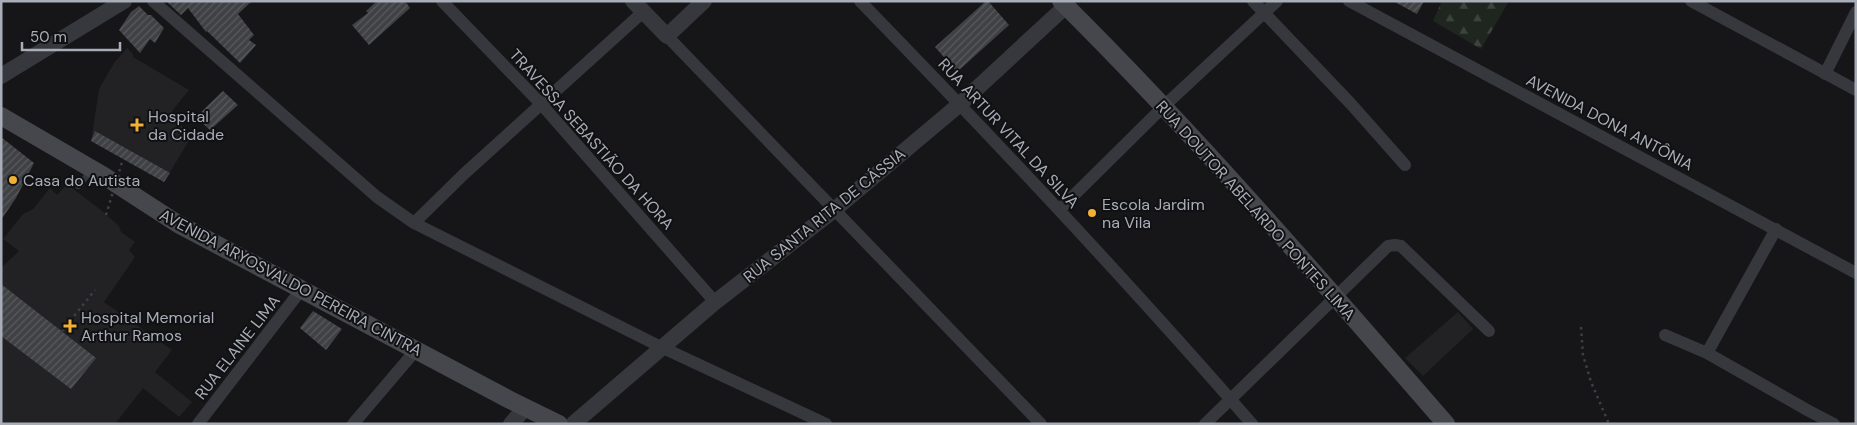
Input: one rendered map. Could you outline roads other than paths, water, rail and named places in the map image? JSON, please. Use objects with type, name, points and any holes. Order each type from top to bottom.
[{"type":"main road","name":"RUA DOUTOR ABELARDO PONTES LIMA","points":[[1066,3],[1336,297],[1446,424]]},
{"type":"main road","name":"AVENIDA ARYOSVALDO PEREIRA CINTRA","points":[[1,116],[92,169],[178,224],[525,408],[559,424]]},
{"type":"street","points":[[1,76],[124,1]]},
{"type":"street","points":[[153,1],[377,197],[414,223],[661,347],[826,424]]},
{"type":"street","name":"TRAVESSA SEBASTIÃO DA HORA","points":[[442,1],[542,105],[716,302]]},
{"type":"street","points":[[667,36],[704,1]]},
{"type":"street","name":"RUA ARTUR VITAL DA SILVA","points":[[860,1],[1059,210],[1252,424]]},
{"type":"street","points":[[1253,1],[1351,104],[1405,165]]},
{"type":"street","points":[[1059,210],[1163,107],[1277,1]]},
{"type":"street","name":"AVENIDA DONA ANTÔNIA","points":[[1348,1],[1856,273]]},
{"type":"street","points":[[1691,1],[1856,90]]},
{"type":"street","name":"RUA SANTA RITA DE CÁSSIA","points":[[573,424],[661,347],[834,210],[960,104],[1066,3]]},
{"type":"street","points":[[414,223],[464,174],[542,105],[638,7],[1040,424]]},
{"type":"street","points":[[1825,74],[1856,12]]},
{"type":"street","points":[[1706,354],[1776,229]]},
{"type":"street","points":[[1205,424],[1383,249],[1395,245],[1401,246],[1489,332]]},
{"type":"street","name":"RUA ELAINE LIMA","points":[[198,424],[301,290]]},
{"type":"street","points":[[1664,335],[1706,354],[1834,424]]},
{"type":"street","points":[[353,424],[416,350]]},
{"type":"street","points":[[511,424],[525,408]]},
{"type":"lane","points":[[78,186],[92,169]]},
{"type":"place","name":"Hospital da Cidade","points":[[137,125]]},
{"type":"place","name":"Casa do Autista","points":[[13,180]]},
{"type":"place","name":"Escola Jardim na Vila","points":[[1092,213]]},
{"type":"place","name":"Hospital Memorial Arthur Ramos","points":[[70,326]]}]
